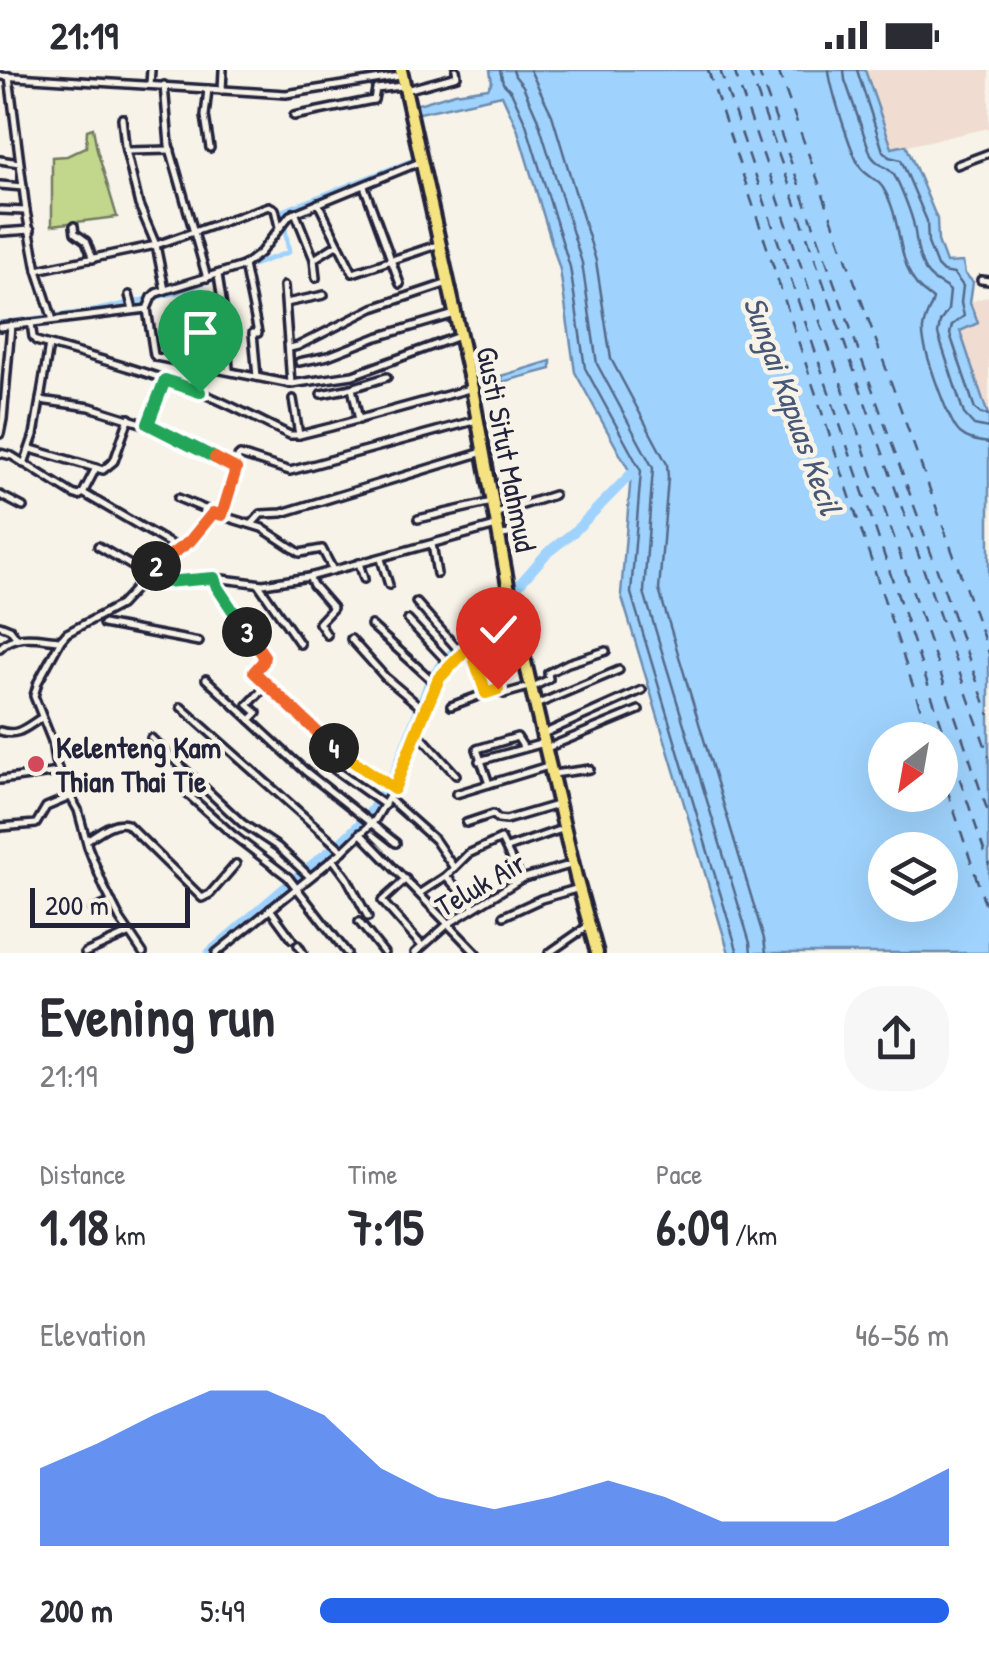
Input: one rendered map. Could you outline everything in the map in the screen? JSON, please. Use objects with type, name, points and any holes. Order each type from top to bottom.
[{"type":"highway","name":"Gusti Situt Mahmud","points":[[405,84],[472,388],[512,605],[597,953]]},
{"type":"street","points":[[150,84],[151,70]]},
{"type":"street","points":[[222,90],[223,70]]},
{"type":"street","points":[[294,116],[374,100],[376,89],[457,76],[456,70]]},
{"type":"street","points":[[0,76],[286,94],[405,84]]},
{"type":"street","points":[[9,76],[26,210],[37,270],[52,317]]},
{"type":"street","points":[[164,85],[170,150],[207,278]]},
{"type":"street","points":[[208,88],[205,116],[210,148]]},
{"type":"street","points":[[122,118],[139,205],[156,245],[165,290]]},
{"type":"street","points":[[126,151],[170,150]]},
{"type":"street","points":[[956,165],[989,154]]},
{"type":"street","points":[[0,160],[19,163]]},
{"type":"street","points":[[0,327],[150,302],[165,290],[245,268],[293,214],[420,162]]},
{"type":"street","points":[[0,185],[23,187]]},
{"type":"street","points":[[364,186],[400,284]]},
{"type":"street","points":[[318,202],[353,273],[440,244]]},
{"type":"street","points":[[37,270],[156,245],[269,206],[275,210],[280,226]]},
{"type":"street","points":[[0,210],[26,210]]},
{"type":"street","points":[[293,214],[314,259],[316,278]]},
{"type":"street","points":[[74,226],[75,234],[86,241],[93,259]]},
{"type":"street","points":[[2,232],[31,230]]},
{"type":"street","points":[[314,259],[338,244]]},
{"type":"street","points":[[245,268],[258,334],[252,334],[257,377]]},
{"type":"street","points":[[218,275],[229,372]]},
{"type":"street","points":[[981,280],[989,281]]},
{"type":"street","points":[[289,348],[373,308],[448,283]]},
{"type":"street","points":[[284,286],[291,384]]},
{"type":"street","points":[[286,303],[324,294]]},
{"type":"street","points":[[150,302],[154,356],[291,384],[353,375],[460,336]]},
{"type":"street","points":[[299,362],[455,314]]},
{"type":"street","points":[[32,323],[33,339],[200,392],[286,433],[299,435],[472,388]]},
{"type":"street","points":[[0,434],[11,326]]},
{"type":"street","points":[[24,464],[31,448],[49,345]]},
{"type":"street","points":[[321,394],[387,377]]},
{"type":"street","points":[[148,424],[165,380]]},
{"type":"street","points":[[352,388],[358,420]]},
{"type":"street","points":[[293,399],[299,435]]},
{"type":"street","points":[[40,400],[90,407],[148,424],[236,469]]},
{"type":"street","points":[[31,448],[104,470],[114,461],[129,418]]},
{"type":"street","points":[[222,515],[238,457],[242,455],[290,471],[478,420]]},
{"type":"street","points":[[252,524],[261,514],[282,513],[483,452]]},
{"type":"street","points":[[0,453],[12,456],[72,494],[83,494],[179,549]]},
{"type":"street","points":[[83,494],[96,468]]},
{"type":"street","points":[[141,584],[214,578],[258,583],[309,577],[432,544],[554,494]]},
{"type":"street","points":[[0,495],[23,506]]},
{"type":"street","points":[[178,498],[262,528],[300,553],[322,550],[332,570]]},
{"type":"street","points":[[103,622],[162,560],[190,541],[213,513]]},
{"type":"street","points":[[418,519],[495,519],[518,533]]},
{"type":"street","points":[[432,544],[437,574]]},
{"type":"street","points":[[98,546],[147,575]]},
{"type":"street","points":[[381,558],[389,585]]},
{"type":"street","points":[[358,563],[364,579]]},
{"type":"street","points":[[309,577],[332,608],[319,622],[327,635]]},
{"type":"street","points":[[214,578],[264,656],[254,670],[331,746],[393,788]]},
{"type":"street","points":[[258,583],[300,644]]},
{"type":"street","points":[[416,602],[459,649]]},
{"type":"street","points":[[216,953],[270,909],[306,872],[333,858],[339,846],[360,833],[393,788],[433,681],[459,649],[470,646],[495,614],[512,605]]},
{"type":"street","points":[[408,620],[448,662]]},
{"type":"street","points":[[143,953],[112,902],[78,810],[59,772],[52,741],[34,696],[61,640],[82,625],[103,622],[199,642]]},
{"type":"street","points":[[0,625],[16,637]]},
{"type":"street","points":[[370,626],[433,681]]},
{"type":"street","points":[[0,648],[16,637],[61,640]]},
{"type":"street","points":[[352,638],[385,677],[422,708]]},
{"type":"street","points":[[470,646],[486,693]]},
{"type":"street","points":[[451,706],[498,689],[504,694],[532,687],[568,663],[606,651]]},
{"type":"street","points":[[536,706],[619,670]]},
{"type":"street","points":[[206,679],[305,771],[396,842]]},
{"type":"street","points":[[250,720],[257,713],[248,705],[266,684]]},
{"type":"street","points":[[545,742],[642,690]]},
{"type":"street","points":[[181,707],[339,846]]},
{"type":"street","points":[[479,760],[639,710]]},
{"type":"street","points":[[0,731],[10,734],[25,730],[41,718]]},
{"type":"street","points":[[417,732],[456,775]]},
{"type":"street","points":[[488,784],[477,749],[516,737],[524,748]]},
{"type":"street","points":[[151,738],[242,822],[306,872]]},
{"type":"street","points":[[334,769],[435,840],[454,868]]},
{"type":"street","points":[[456,794],[552,770],[590,769]]},
{"type":"street","points":[[0,780],[59,772]]},
{"type":"street","points":[[184,791],[288,877],[348,953]]},
{"type":"street","points":[[0,827],[36,824],[46,807],[70,797]]},
{"type":"street","points":[[466,823],[493,814],[506,820],[560,804]]},
{"type":"street","points":[[86,840],[112,825],[124,823],[202,898],[236,864]]},
{"type":"street","points":[[508,848],[565,828]]},
{"type":"street","points":[[360,833],[476,953]]},
{"type":"street","points":[[420,894],[468,854],[500,840],[508,848],[521,879]]},
{"type":"street","points":[[333,858],[368,916]]},
{"type":"street","name":"Teluk Air","points":[[415,953],[448,924],[521,879],[573,864]]},
{"type":"street","points":[[446,876],[474,907]]},
{"type":"street","points":[[406,880],[382,902],[422,946]]},
{"type":"street","points":[[504,916],[541,899],[579,889]]},
{"type":"street","points":[[93,910],[112,902]]},
{"type":"street","points":[[270,909],[292,939]]},
{"type":"street","points":[[359,922],[384,953]]},
{"type":"street","points":[[550,953],[589,924]]},
{"type":"street","points":[[85,953],[130,933]]},
{"type":"street","points":[[298,945],[303,953]]},
{"type":"shaded area","points":[[865,70],[989,70],[989,128],[893,149]]},
{"type":"shaded area","points":[[989,296],[989,418],[959,331],[978,323],[970,302]]},
{"type":"green space","points":[[93,128],[117,217],[52,225],[52,157],[67,156],[86,147],[87,130]]},
{"type":"water","name":"Sungai Kapuas Kecil","points":[[490,70],[865,70],[892,148],[906,145],[937,219],[938,241],[946,263],[963,262],[965,274],[973,282],[970,303],[978,323],[960,331],[989,418],[989,953],[729,953],[621,594],[631,474],[575,372],[560,270],[517,128],[502,95],[420,113],[408,107],[488,88],[492,82]]},
{"type":"water","points":[[551,361],[551,369],[502,382],[501,376]]},
{"type":"waterway","points":[[0,323],[93,311],[175,293],[289,252],[282,211],[413,160],[414,151]]},
{"type":"waterway","points":[[209,953],[367,817],[392,780],[431,678],[547,553],[575,531],[631,474]]},
{"type":"ferry route","points":[[708,70],[925,722]]},
{"type":"ferry route","points":[[720,70],[989,865]]},
{"type":"ferry route","points":[[734,70],[989,815]]},
{"type":"ferry route","points":[[749,70],[989,757]]},
{"type":"ferry route","points":[[758,70],[989,715]]},
{"type":"ferry route","points":[[778,70],[989,653]]},
{"type":"ferry route","points":[[955,812],[989,916]]},
{"type":"place","name":"Kelenteng Kam Thian Thai Tie","points":[[36,764]]},
{"type":"route","points":[[200,392],[165,380],[148,424],[236,472],[222,515],[213,513],[190,541],[162,560],[141,584],[214,578],[264,656],[254,672],[331,746],[394,789],[434,687],[470,646],[486,693],[498,689]]}]
